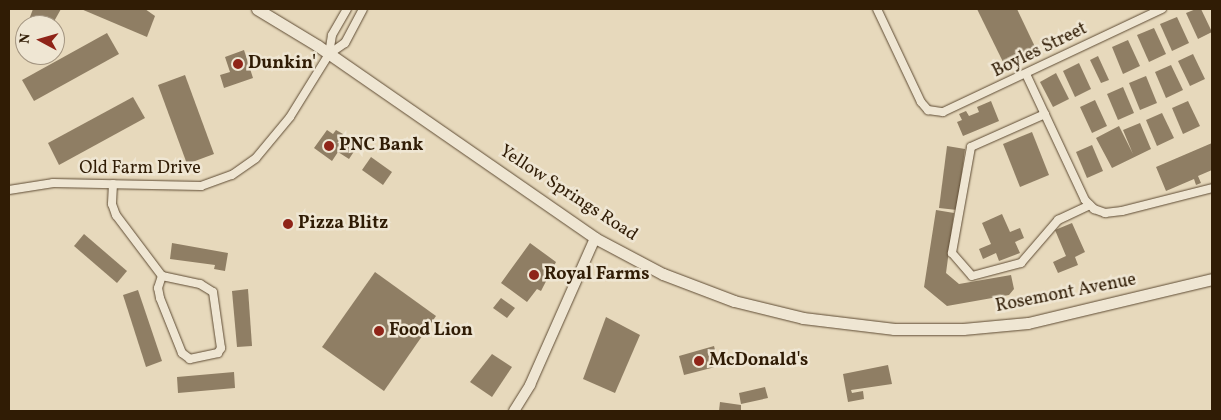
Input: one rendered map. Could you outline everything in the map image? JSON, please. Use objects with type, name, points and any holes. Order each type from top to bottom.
[{"type":"main road","name":"Yellow Springs Road","points":[[257,9],[329,54],[596,238],[663,274],[734,300],[803,318],[894,329]]},
{"type":"main road","name":"Rosemont Avenue","points":[[894,329],[963,330],[1028,323],[1212,279]]},
{"type":"street","points":[[329,54],[332,36],[347,9]]},
{"type":"street","points":[[329,54],[345,43],[363,9]]},
{"type":"street","name":"Boyles Street","points":[[877,9],[921,102],[928,110],[943,112],[1162,9]]},
{"type":"street","name":"Old Farm Drive","points":[[9,190],[53,183],[201,186],[218,183],[238,172],[256,158],[290,117],[329,54]]},
{"type":"street","points":[[1026,74],[1090,206],[1105,213],[1122,211],[1212,188]]},
{"type":"street","points":[[1045,114],[971,147],[952,253],[972,276],[1021,263],[1058,220],[1090,206]]},
{"type":"street","points":[[113,184],[112,204],[116,215],[162,276],[200,284],[213,292],[221,348],[218,353],[190,359],[182,353],[160,298],[158,288],[162,276]]},
{"type":"street","points":[[514,411],[530,385],[596,238]]},
{"type":"building","points":[[33,9],[61,9],[58,15],[31,15]]},
{"type":"building","points":[[81,9],[145,9],[155,16],[147,37]]},
{"type":"building","points":[[977,9],[1017,9],[1037,51],[1005,66]]},
{"type":"building","points":[[1201,9],[1212,32],[1198,39],[1186,13]]},
{"type":"building","points":[[1177,17],[1189,43],[1172,51],[1160,24]]},
{"type":"building","points":[[1154,28],[1166,54],[1149,62],[1137,35]]},
{"type":"building","points":[[107,33],[119,54],[34,101],[22,80],[49,65],[65,65],[65,56]]},
{"type":"building","points":[[1128,40],[1140,66],[1123,74],[1112,47]]},
{"type":"building","name":"Dunkin'","points":[[244,50],[253,78],[224,88],[220,75],[230,72],[225,57]]},
{"type":"building","points":[[1193,54],[1205,79],[1190,86],[1178,61]]},
{"type":"building","points":[[1098,56],[1109,80],[1101,83],[1090,60]]},
{"type":"building","points":[[1079,63],[1091,89],[1075,97],[1063,71]]},
{"type":"building","points":[[1171,65],[1183,90],[1166,98],[1155,72]]},
{"type":"building","points":[[1056,73],[1069,99],[1053,107],[1040,82]]},
{"type":"building","points":[[185,75],[214,154],[187,164],[158,85]]},
{"type":"building","points":[[1146,76],[1157,103],[1140,110],[1129,83]]},
{"type":"building","points":[[1123,87],[1134,113],[1118,120],[1107,94]]},
{"type":"building","points":[[133,97],[145,118],[59,165],[48,143]]},
{"type":"building","points":[[1095,100],[1107,126],[1092,133],[1080,107]]},
{"type":"building","points":[[991,101],[999,121],[963,136],[957,122],[962,120],[959,114],[966,111],[969,116],[979,112],[977,107]]},
{"type":"building","points":[[1188,101],[1200,126],[1183,134],[1172,108]]},
{"type":"building","points":[[1162,113],[1174,138],[1157,146],[1146,120]]},
{"type":"building","points":[[1140,123],[1151,149],[1112,168],[1096,138],[1119,126],[1133,154],[1123,130]]},
{"type":"building","name":"PNC Bank","points":[[327,130],[333,134],[336,130],[343,134],[340,139],[355,150],[349,159],[338,152],[332,161],[314,148]]},
{"type":"building","points":[[1032,132],[1049,175],[1020,187],[1003,144]]},
{"type":"building","points":[[1212,143],[1212,170],[1198,176],[1201,183],[1196,185],[1194,179],[1166,191],[1156,167]]},
{"type":"building","points":[[1092,145],[1103,171],[1087,178],[1076,152]]},
{"type":"building","points":[[947,146],[965,149],[957,210],[939,208]]},
{"type":"building","points":[[371,157],[392,172],[383,185],[362,170]]},
{"type":"building","points":[[936,210],[954,213],[946,273],[959,284],[1011,275],[1014,289],[1009,295],[947,306],[924,287]]},
{"type":"building","points":[[1002,214],[1010,232],[1020,228],[1024,238],[1015,242],[1020,253],[999,261],[996,253],[983,259],[979,249],[991,244],[982,223]]},
{"type":"building","points":[[1072,223],[1085,252],[1075,257],[1078,265],[1058,273],[1053,262],[1066,256],[1055,230]]},
{"type":"building","points":[[84,234],[127,271],[117,283],[74,246]]},
{"type":"building","points":[[172,243],[228,253],[225,271],[214,269],[215,265],[170,259]]},
{"type":"building","name":"Royal Farms","points":[[530,243],[556,262],[541,291],[537,289],[527,302],[501,283]]},
{"type":"building","name":"Food Lion","points":[[375,272],[436,316],[384,391],[322,347]]},
{"type":"building","points":[[248,289],[252,346],[237,347],[232,291]]},
{"type":"building","points":[[138,290],[162,361],[146,367],[123,295]]},
{"type":"building","points":[[501,298],[515,308],[507,318],[493,308]]},
{"type":"building","points":[[606,317],[640,335],[615,393],[583,379]]},
{"type":"building","name":"McDonald's","points":[[714,346],[719,366],[684,375],[679,356]]},
{"type":"building","points":[[492,354],[512,367],[492,397],[470,382]]},
{"type":"building","points":[[888,365],[892,384],[851,390],[852,393],[863,391],[864,399],[848,402],[843,374]]},
{"type":"building","points":[[234,372],[235,388],[178,393],[177,377]]},
{"type":"building","points":[[765,387],[768,398],[741,404],[739,393]]},
{"type":"building","points":[[720,402],[741,405],[741,411],[719,411]]},
{"type":"place","name":"Dunkin'","points":[[238,64]]},
{"type":"place","name":"PNC Bank","points":[[329,146]]},
{"type":"place","name":"Pizza Blitz","points":[[288,224]]},
{"type":"place","name":"Royal Farms","points":[[534,275]]},
{"type":"place","name":"Food Lion","points":[[379,331]]},
{"type":"place","name":"McDonald's","points":[[699,361]]}]
